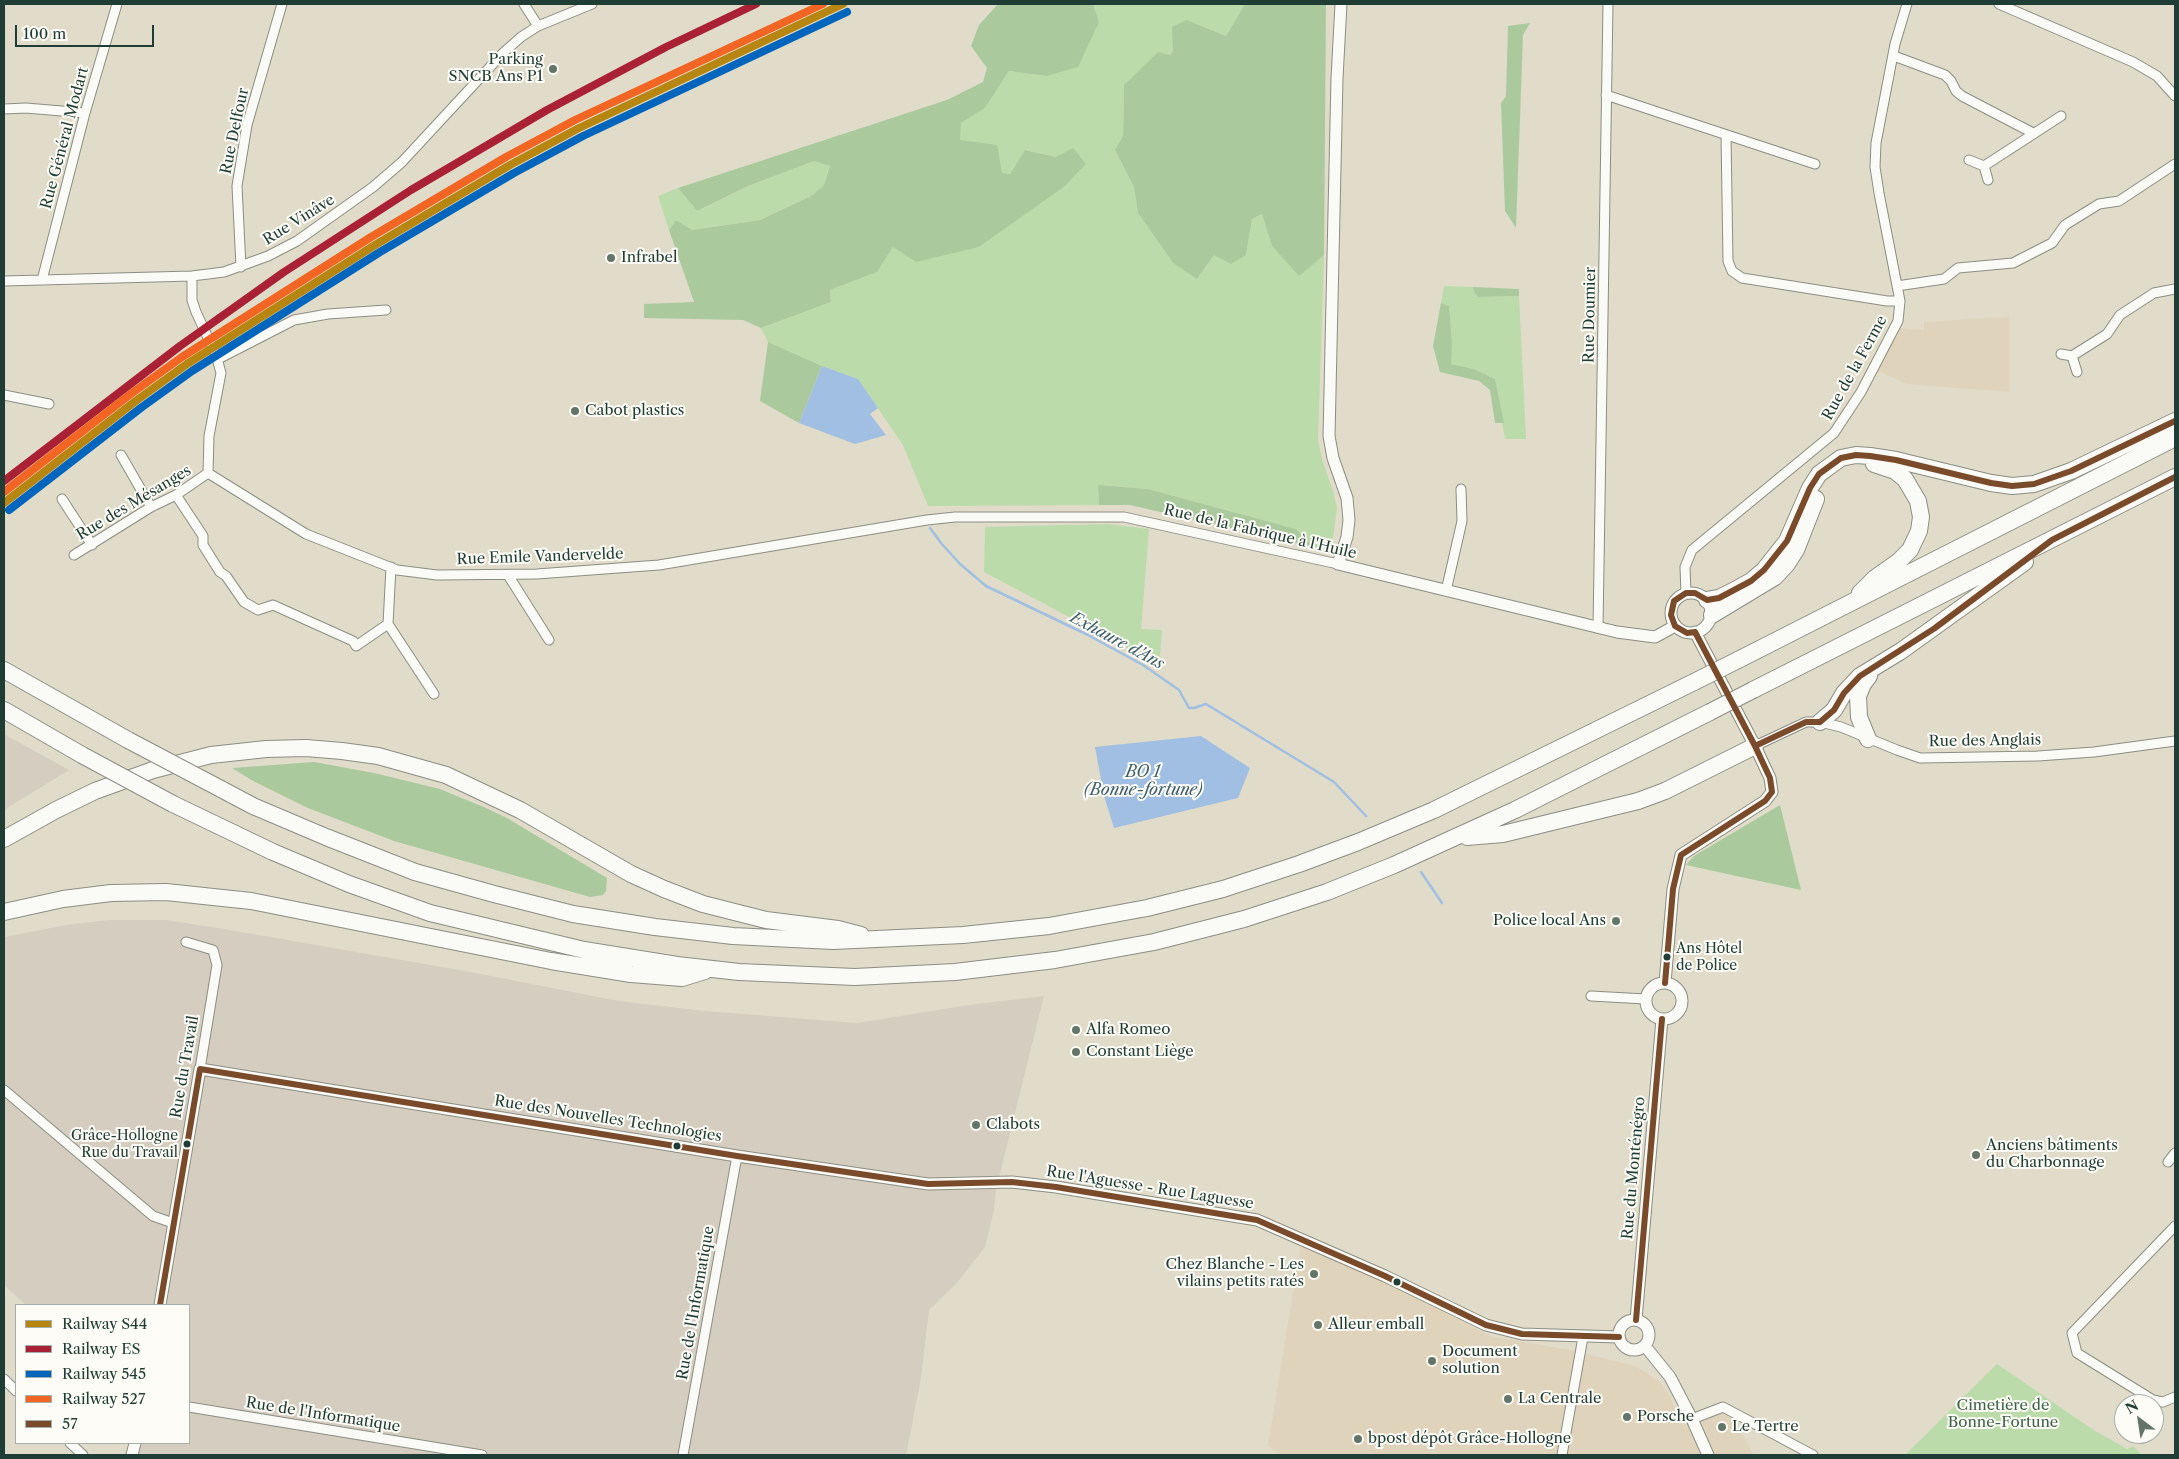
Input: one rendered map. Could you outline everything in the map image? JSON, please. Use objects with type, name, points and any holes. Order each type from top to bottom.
[{"type":"highway","points":[[2110,471],[2175,422]]},
{"type":"highway","points":[[1709,607],[1719,598],[1735,590],[1764,570],[1787,541],[1810,488],[1819,474],[1841,458],[1856,455],[1870,456],[1896,460],[1991,483],[2012,486],[2034,484],[2071,471],[2175,422]]},
{"type":"highway","points":[[4,670],[128,740],[253,806],[415,872],[573,914],[655,927],[733,936],[834,941],[963,935],[1049,926],[1147,908],[1223,889],[1358,842],[1434,810],[1738,660],[2175,438]]},
{"type":"highway","points":[[1709,607],[1775,577],[1796,550],[1819,490],[1834,473],[1850,466],[1882,465],[1895,471],[1905,479],[1913,490],[1918,501],[1921,517],[1919,531],[1910,550],[1900,561],[1875,578],[1850,603]]},
{"type":"highway","points":[[4,710],[173,804],[272,852],[349,884],[430,913],[584,950],[712,969],[856,977],[955,972],[1101,953],[1244,919],[1308,898],[1394,865],[1456,838],[1710,712],[2175,477]]},
{"type":"highway","points":[[1820,722],[1834,710],[1844,693],[1860,676],[2017,568],[2052,540]]},
{"type":"highway","points":[[1868,739],[1859,717],[1858,696],[1863,684],[1874,668]]},
{"type":"highway","points":[[1456,838],[1503,834],[1638,801],[1665,791],[1756,746]]},
{"type":"highway","points":[[4,839],[95,791],[153,770],[211,755],[266,749],[306,748],[342,751],[378,756],[446,775],[520,810],[631,874],[703,904],[749,916],[838,929],[880,940]]},
{"type":"highway","points":[[4,912],[63,898],[111,893],[166,892],[251,901],[552,962],[632,974],[682,978],[712,969]]},
{"type":"street","name":"Rue Général Modart","points":[[42,280],[85,113],[117,4]]},
{"type":"street","name":"Rue Delfour","points":[[241,267],[237,186],[247,125],[282,4]]},
{"type":"street","points":[[524,4],[538,26]]},
{"type":"street","name":"Rue Vinâve","points":[[4,281],[192,276],[224,272],[241,267],[297,241],[373,188],[402,162],[503,53],[521,37],[538,26],[592,4]]},
{"type":"street","points":[[1338,564],[1347,537],[1349,520],[1346,492],[1333,458],[1329,436],[1336,87],[1341,4]]},
{"type":"street","name":"Rue Doumier","points":[[1598,628],[1608,4]]},
{"type":"street","name":"Rue de la Ferme","points":[[1686,593],[1685,567],[1692,550],[1834,433],[1861,392],[1898,321],[1900,301],[1882,216],[1875,166],[1879,122],[1897,35],[1907,4]]},
{"type":"street","points":[[1999,4],[2133,62],[2157,76],[2175,96]]},
{"type":"street","points":[[1894,56],[1945,75],[1962,96],[2033,133]]},
{"type":"street","points":[[1606,95],[1815,164]]},
{"type":"street","points":[[4,109],[26,108],[85,113]]},
{"type":"street","points":[[1984,166],[2060,116]]},
{"type":"street","points":[[1726,135],[1728,261],[1732,271],[1742,278],[1887,301],[1900,301]]},
{"type":"street","points":[[1969,160],[1984,166]]},
{"type":"street","points":[[1897,286],[1944,279],[1958,268],[2013,263],[2052,242],[2065,225],[2099,204],[2119,201],[2175,164]]},
{"type":"street","points":[[1984,166],[1988,180]]},
{"type":"street","points":[[192,276],[192,300],[217,357],[221,373],[210,436],[208,473]]},
{"type":"street","points":[[2061,354],[2072,356],[2107,334],[2120,315],[2154,293],[2175,288]]},
{"type":"street","points":[[217,357],[294,320],[328,314],[386,310]]},
{"type":"street","points":[[2072,356],[2077,372]]},
{"type":"street","points":[[4,395],[49,404]]},
{"type":"street","points":[[121,455],[151,507]]},
{"type":"street","name":"Rue des Mésanges","points":[[74,555],[151,507],[176,495],[208,473]]},
{"type":"street","name":"Rue Emile Vandervelde","points":[[208,473],[306,534],[391,568],[437,575],[536,574],[659,565],[830,537]]},
{"type":"street","points":[[1446,591],[1463,513],[1461,489]]},
{"type":"street","points":[[176,495],[203,536],[203,545],[220,572],[226,576],[244,602],[258,610],[273,605],[353,641],[356,646],[388,624]]},
{"type":"street","points":[[62,499],[92,545]]},
{"type":"street","name":"Rue de la Fabrique à l'Huile","points":[[830,537],[955,517],[1124,517],[1338,564],[1598,628],[1654,637],[1676,626]]},
{"type":"street","points":[[391,568],[388,624],[434,694]]},
{"type":"street","points":[[508,575],[549,640]]},
{"type":"street","points":[[1686,593],[1695,593],[1709,607],[1707,625],[1695,632],[1681,630],[1676,626],[1671,615],[1674,601],[1686,593]]},
{"type":"street","points":[[1665,983],[1673,889],[1681,855],[1765,801],[1772,792],[1770,778],[1756,746],[1695,632]]},
{"type":"street","name":"Rue des Anglais","points":[[1756,746],[1806,722],[1820,722],[1841,727],[1920,758],[1968,758],[2094,752],[2175,741]]},
{"type":"street","name":"Rue du Travail","points":[[160,1304],[217,965],[213,950],[186,942]]},
{"type":"street","points":[[1665,983],[1678,989],[1682,1001],[1678,1013],[1669,1018],[1662,1019],[1650,1012],[1646,1000],[1649,990],[1653,986],[1665,983]]},
{"type":"street","points":[[1591,996],[1646,1000]]},
{"type":"street","name":"Rue du Monténégro","points":[[1636,1320],[1662,1019]]},
{"type":"street","name":"Rue des Nouvelles Technologies","points":[[200,1069],[737,1156],[928,1184],[1012,1182]]},
{"type":"street","points":[[4,1090],[153,1216],[173,1223]]},
{"type":"street","points":[[2168,1162],[2175,1153]]},
{"type":"street","name":"Rue de l'Informatique","points":[[683,1455],[737,1156]]},
{"type":"street","name":"Rue l'Aguesse - Rue Laguesse","points":[[1012,1182],[1064,1188],[1257,1220],[1385,1276],[1486,1326],[1522,1334],[1619,1337]]},
{"type":"street","points":[[2175,1226],[2072,1333],[2077,1353],[2153,1400],[2163,1402],[2175,1396]]},
{"type":"street","points":[[1636,1320],[1645,1324],[1648,1328],[1649,1338],[1645,1346],[1631,1350],[1623,1345],[1619,1337],[1622,1326],[1626,1322],[1636,1320]]},
{"type":"street","points":[[1562,1455],[1583,1337]]},
{"type":"street","points":[[1645,1346],[1670,1377],[1708,1455]]},
{"type":"street","points":[[4,1378],[15,1390]]},
{"type":"street","name":"Rue de l'Informatique","points":[[190,1407],[482,1455]]},
{"type":"street","points":[[1692,1419],[1723,1407],[1813,1455]]},
{"type":"street","points":[[71,1444],[83,1455]]},
{"type":"shaded area","points":[[2009,317],[2009,392],[1907,384],[1877,370],[1897,328],[1924,330],[1924,322]]},
{"type":"shaded area","points":[[4,734],[69,770],[4,810]]},
{"type":"shaded area","points":[[109,920],[166,920],[465,971],[619,1001],[705,1011],[857,1023],[969,1005],[1044,996],[996,1190],[994,1210],[985,1247],[957,1283],[929,1310],[921,1378],[906,1455],[129,1455],[129,1444],[190,1444],[190,1304],[25,1304],[4,1285],[4,937],[66,925]]},
{"type":"shaded area","points":[[1301,1244],[1411,1294],[1490,1336],[1570,1350],[1635,1366],[1659,1381],[1669,1395],[1683,1425],[1725,1413],[1734,1419],[1754,1455],[1279,1455],[1268,1445]]},
{"type":"green space","points":[[998,4],[1093,4],[1099,22],[1078,67],[1046,76],[1009,71],[985,108],[961,123],[960,140],[997,145],[1002,173],[1010,174],[1025,150],[1056,157],[1073,148],[1086,164],[1065,186],[979,247],[916,262],[893,247],[877,272],[830,290],[831,302],[761,328],[743,320],[644,318],[644,304],[694,302],[669,230],[676,220],[692,230],[760,220],[811,196],[824,185],[830,166],[814,161],[748,186],[697,211],[678,188],[947,100],[983,82],[987,68],[971,46],[979,25]]},
{"type":"green space","points":[[1093,4],[1245,4],[1226,36],[1187,20],[1170,55],[1158,52],[1124,85],[1123,136],[1115,150],[1134,187],[1138,213],[1173,263],[1198,278],[1214,255],[1246,255],[1252,219],[1262,214],[1272,246],[1299,275],[1324,255],[1318,440],[1337,508],[1332,545],[1328,550],[1315,548],[1296,529],[1148,489],[1098,485],[1099,505],[928,506],[903,445],[858,379],[822,366],[768,342],[761,328],[831,302],[830,290],[877,272],[893,247],[979,247],[1068,183],[1085,164],[1026,150],[1010,174],[1001,173],[959,140],[961,123],[985,108],[1009,71],[1046,76],[1099,22]]},
{"type":"green space","points":[[1245,4],[1326,4],[1324,255],[1299,276],[1272,246],[1262,214],[1252,219],[1246,255],[1231,264],[1214,255],[1197,279],[1173,263],[1138,213],[1134,187],[1115,150],[1123,136],[1124,85],[1158,52],[1170,55],[1173,50],[1172,27],[1187,20],[1226,36]]},
{"type":"green space","points":[[1530,23],[1523,35],[1516,228],[1505,211],[1501,103],[1506,96],[1508,26]]},
{"type":"green space","points":[[814,161],[830,165],[824,185],[811,196],[760,220],[692,230],[676,220],[669,230],[658,196],[678,188],[697,211],[748,186]]},
{"type":"green space","points":[[1444,286],[1473,287],[1478,297],[1519,296],[1526,439],[1505,439],[1495,379],[1474,369],[1450,364],[1452,339],[1449,306],[1441,303]]},
{"type":"green space","points":[[1473,287],[1519,289],[1519,296],[1478,297]]},
{"type":"green space","points":[[1441,303],[1449,306],[1452,341],[1451,364],[1474,369],[1495,379],[1504,423],[1495,423],[1490,390],[1479,381],[1440,372],[1433,346]]},
{"type":"green space","points":[[768,342],[822,366],[799,423],[760,401]]},
{"type":"green space","points":[[1098,485],[1148,489],[1296,529],[1315,548],[1130,505],[1099,505]]},
{"type":"green space","points":[[1108,524],[1149,529],[1141,629],[1162,630],[1159,668],[1126,647],[984,572],[985,527]]},
{"type":"green space","points":[[314,762],[374,773],[440,789],[486,808],[507,818],[607,878],[606,891],[603,895],[590,897],[394,841],[308,808],[255,782],[232,768]]},
{"type":"green space","points":[[1780,805],[1801,890],[1686,865],[1694,856]]},
{"type":"green space","name":"Cimetière de Bonne-Fortune","points":[[1997,1364],[2092,1429],[2114,1442],[2114,1444],[2118,1444],[2127,1449],[2133,1446],[2142,1455],[1905,1455]]},
{"type":"water","points":[[822,366],[858,379],[878,408],[870,414],[886,435],[855,444],[799,423]]},
{"type":"water","name":"BO 1 (Bonne-fortune)","points":[[1201,736],[1250,768],[1238,798],[1114,828],[1104,796],[1095,747]]},
{"type":"waterway","name":"Exhaure d'Ans","points":[[930,528],[960,564],[986,586],[1088,635],[1143,665],[1179,690],[1189,708],[1206,704],[1334,782],[1366,816]]},
{"type":"waterway","name":"Exhaure d'Ans","points":[[1421,872],[1442,903]]},
{"type":"rail line","name":"ES","points":[[4,481],[180,346],[284,272],[411,190],[547,110],[666,47],[756,4]]},
{"type":"rail line","name":"527","points":[[4,492],[132,393],[182,357],[371,237],[506,157],[575,120],[823,4]]},
{"type":"rail line","name":"S44","points":[[4,503],[137,400],[187,364],[375,245],[510,165],[579,128],[843,4]]},
{"type":"rail line","name":"545","points":[[9,510],[142,407],[192,371],[380,252],[514,173],[583,136],[847,12]]},
{"type":"transit line","name":"57","points":[[1695,632],[1687,633],[1675,626],[1671,615],[1674,601],[1686,593],[1695,593],[1707,600],[1719,598],[1751,581],[1764,570],[1787,541],[1810,488],[1819,474],[1841,458],[1856,455],[1870,456],[1896,460],[1991,483],[2012,486],[2034,484],[2071,471],[2175,421]]},
{"type":"transit line","name":"57","points":[[1820,722],[1834,710],[1844,693],[1860,676],[1935,628],[2052,540],[2175,477]]},
{"type":"transit line","name":"57","points":[[1665,983],[1673,889],[1681,855],[1765,801],[1772,792],[1770,778],[1755,746],[1695,632]]},
{"type":"transit line","name":"57","points":[[1755,746],[1806,722],[1820,722]]},
{"type":"transit line","name":"57","points":[[1636,1320],[1662,1019]]},
{"type":"transit line","name":"57","points":[[200,1069],[737,1156],[928,1184],[1012,1182],[1056,1187],[1257,1220],[1385,1276],[1486,1325],[1522,1334],[1619,1337]]},
{"type":"transit line","name":"57","points":[[160,1304],[200,1069]]},
{"type":"place","name":"Parking SNCB Ans P1","points":[[553,69]]},
{"type":"place","name":"Infrabel","points":[[611,258]]},
{"type":"place","name":"Cabot plastics","points":[[575,411]]},
{"type":"place","name":"Police local Ans","points":[[1616,921]]},
{"type":"place","name":"Ans Hôtel de Police","points":[[1667,957]]},
{"type":"place","name":"Alfa Romeo","points":[[1076,1030]]},
{"type":"place","name":"Constant Liège","points":[[1076,1052]]},
{"type":"place","name":"Clabots","points":[[976,1125]]},
{"type":"place","name":"Grâce-Hollogne Rue du Travail","points":[[187,1144]]},
{"type":"place","name":"Anciens bâtiments du Charbonnage","points":[[1976,1155]]},
{"type":"place","name":"Chez Blanche - Les vilains petits ratés","points":[[1314,1274]]},
{"type":"place","name":"Alleur emball","points":[[1318,1325]]},
{"type":"place","name":"Document solution","points":[[1432,1361]]},
{"type":"place","name":"La Centrale","points":[[1508,1399]]},
{"type":"place","name":"Porsche","points":[[1627,1417]]},
{"type":"place","name":"Le Tertre","points":[[1722,1427]]},
{"type":"place","name":"bpost dépôt Grâce-Hollogne","points":[[1358,1439]]}]
